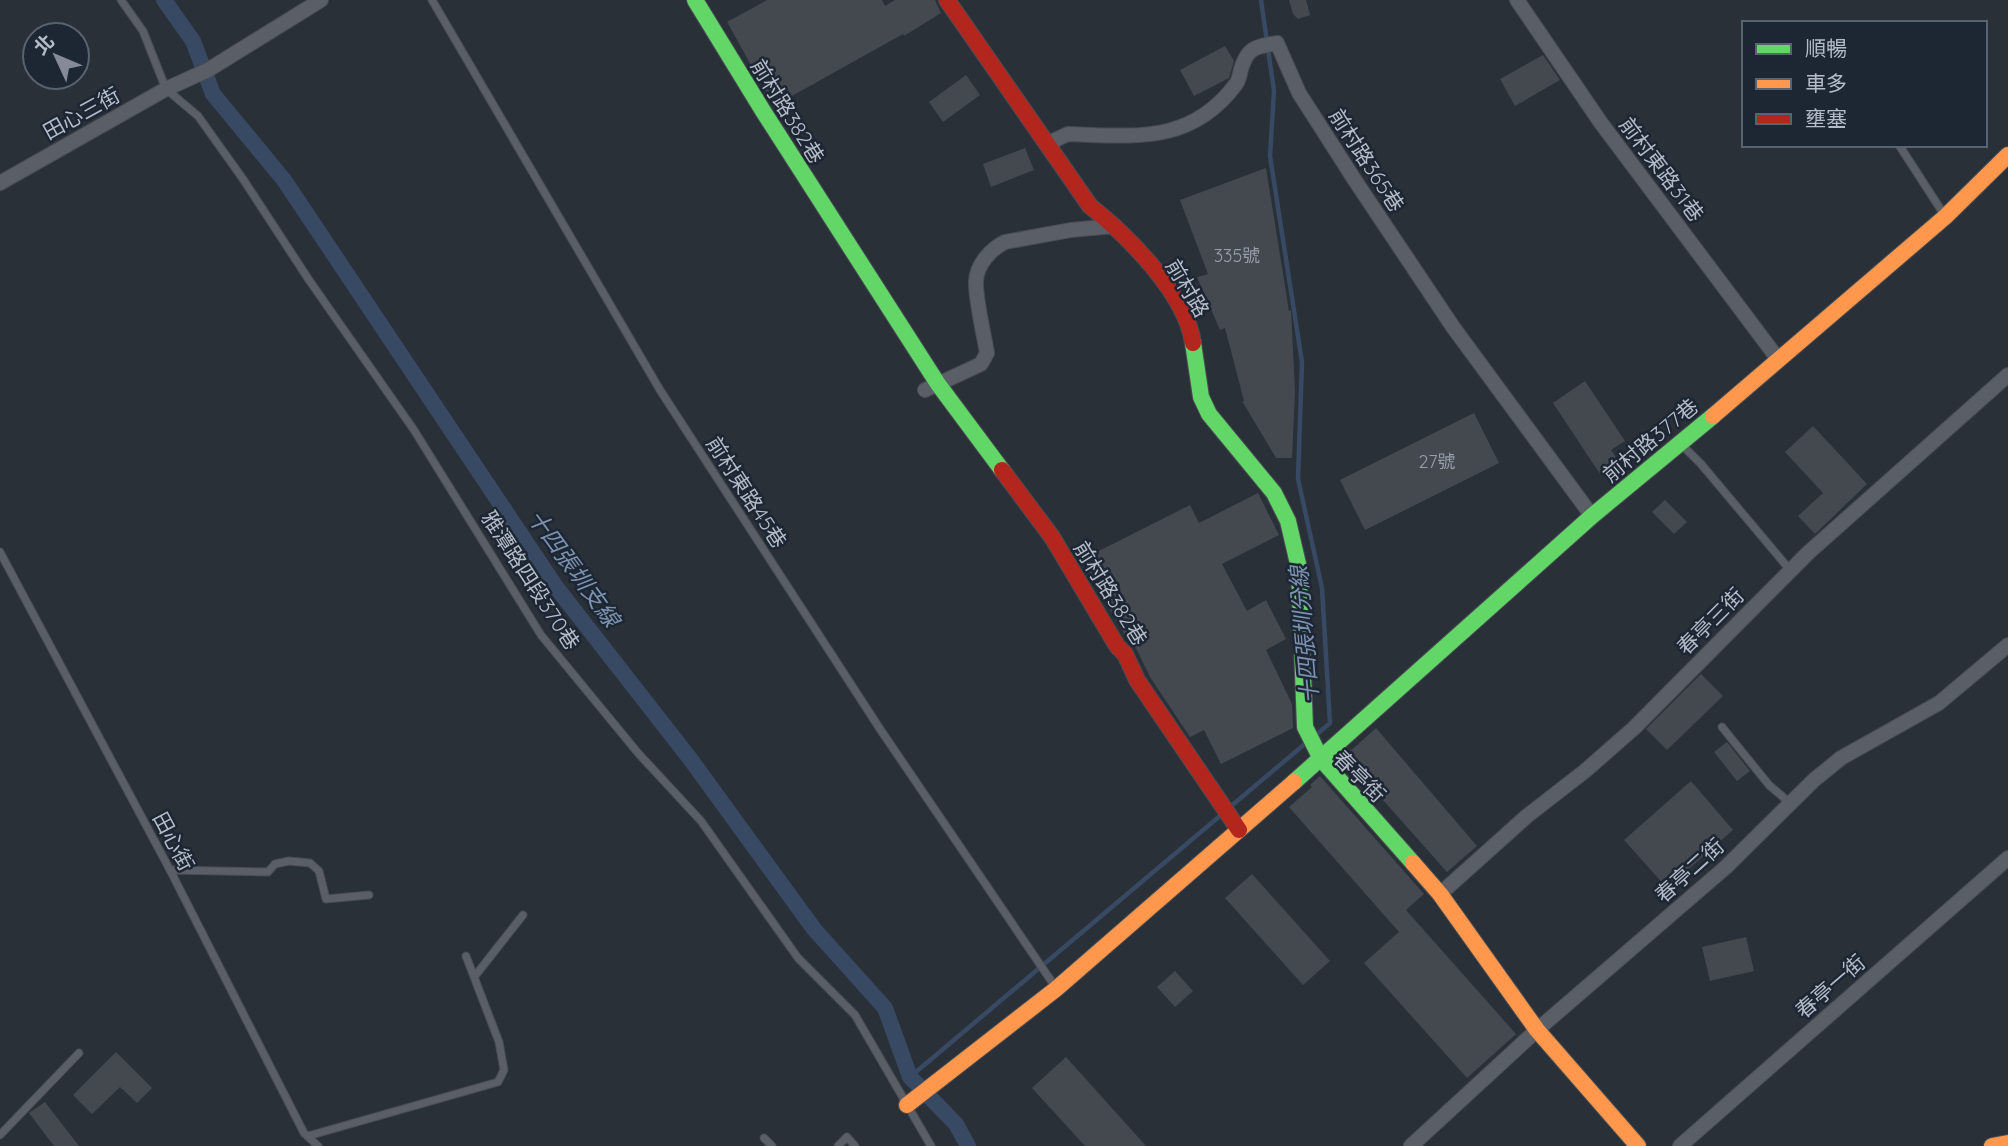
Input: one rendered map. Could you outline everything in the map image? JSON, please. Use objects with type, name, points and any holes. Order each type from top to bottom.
[{"type":"street","name":"田心三街","points":[[0,183],[166,89],[208,71],[321,0]]},
{"type":"street","name":"前村路382巷","points":[[695,0],[931,387],[1052,537],[1117,646],[1125,654],[1137,680],[1239,830]]},
{"type":"street","name":"前村路","points":[[947,0],[1090,206],[1115,226],[1158,273],[1191,327],[1201,397],[1209,414],[1274,493],[1288,521],[1299,568],[1305,727],[1321,759]]},
{"type":"street","name":"前村東路31巷","points":[[1517,0],[1601,123],[1778,359]]},
{"type":"street","name":"前村路365巷","points":[[1050,148],[1055,140],[1068,134],[1160,135],[1183,127],[1212,109],[1237,83],[1245,56],[1255,47],[1277,43],[1299,93],[1361,190],[1454,327],[1592,516]]},
{"type":"street","name":"前村路377巷","points":[[1321,759],[1592,516],[1945,217],[2008,155]]},
{"type":"street","points":[[931,387],[981,364],[987,353],[976,280],[983,261],[997,246],[1005,242],[1071,230],[1115,226]]},
{"type":"street","name":"春亭三街","points":[[1440,894],[1527,816],[1585,771],[1634,727],[1790,571],[2008,376]]},
{"type":"street","name":"春亭二街","points":[[1411,1146],[1537,1030],[1726,867],[1790,803],[1841,758],[1939,703],[2008,645]]},
{"type":"street","name":"春亭街","points":[[919,1096],[1056,989],[1321,759],[1440,894],[1537,1030],[1638,1146]]},
{"type":"street","name":"春亭一街","points":[[1680,1146],[2008,858]]},
{"type":"street","points":[[1992,1146],[2008,1143]]},
{"type":"lane","points":[[121,0],[143,31],[166,89]]},
{"type":"lane","name":"前村東路45巷","points":[[432,0],[660,390],[873,718],[1056,989]]},
{"type":"lane","name":"雅潭路四段370巷","points":[[166,89],[198,116],[243,180],[414,430],[541,635],[638,753],[701,821],[798,958],[855,1014],[919,1096],[931,1146]]},
{"type":"lane","points":[[1900,147],[1945,217]]},
{"type":"lane","points":[[1681,443],[1790,571]]},
{"type":"lane","name":"田心街","points":[[0,552],[308,1136],[318,1146]]},
{"type":"lane","points":[[1722,727],[1769,785],[1790,803]]},
{"type":"lane","points":[[170,870],[268,872],[275,864],[289,861],[310,863],[319,871],[326,899],[369,895]]},
{"type":"lane","points":[[475,976],[523,915]]},
{"type":"lane","points":[[308,1136],[498,1082],[504,1070],[499,1042],[466,956]]},
{"type":"lane","points":[[0,1135],[79,1053]]},
{"type":"lane","points":[[838,1146],[847,1137],[855,1146]]},
{"type":"lane","points":[[764,1139],[772,1146]]},
{"type":"building","points":[[767,0],[882,0],[885,6],[895,0],[935,0],[941,13],[774,106],[727,22]]},
{"type":"building","points":[[1289,0],[1306,0],[1310,15],[1298,19],[1293,14]]},
{"type":"building","points":[[1225,46],[1234,61],[1229,78],[1194,96],[1180,70]]},
{"type":"building","points":[[1543,55],[1560,80],[1515,106],[1500,79]]},
{"type":"building","points":[[966,75],[980,95],[943,122],[929,102]]},
{"type":"building","points":[[1025,148],[1034,170],[991,187],[983,164]]},
{"type":"building","points":[[1266,168],[1289,311],[1291,310],[1295,391],[1292,458],[1276,458],[1242,401],[1225,328],[1220,330],[1197,277],[1208,274],[1180,200]]},
{"type":"building","points":[[1585,381],[1625,441],[1611,450],[1619,462],[1600,474],[1553,403]]},
{"type":"building","points":[[1474,413],[1499,463],[1365,530],[1340,480]]},
{"type":"building","points":[[1813,426],[1867,484],[1815,534],[1798,516],[1823,493],[1785,452]]},
{"type":"building","points":[[1258,493],[1279,535],[1222,564],[1247,611],[1266,600],[1286,639],[1266,650],[1292,704],[1293,728],[1221,764],[1204,730],[1190,737],[1150,677],[1136,648],[1127,638],[1083,559],[1190,505],[1199,523]]},
{"type":"building","points":[[1665,500],[1687,522],[1674,534],[1652,512]]},
{"type":"building","points":[[1701,674],[1723,696],[1667,750],[1646,729]]},
{"type":"building","points":[[1376,728],[1477,846],[1447,872],[1383,800],[1386,798],[1347,754]]},
{"type":"building","points":[[1727,742],[1750,771],[1737,781],[1714,752]]},
{"type":"building","points":[[1320,776],[1424,894],[1406,910],[1516,1034],[1467,1078],[1364,963],[1399,932],[1289,807],[1312,787],[1310,785]]},
{"type":"building","points":[[1691,781],[1733,830],[1667,888],[1624,840]]},
{"type":"building","points":[[1252,874],[1330,961],[1303,985],[1225,898]]},
{"type":"building","points":[[1746,937],[1754,971],[1710,981],[1702,947]]},
{"type":"building","points":[[1175,971],[1193,991],[1175,1007],[1157,987]]},
{"type":"building","points":[[116,1052],[152,1088],[137,1103],[120,1087],[92,1114],[73,1095]]},
{"type":"building","points":[[1066,1057],[1146,1146],[1085,1146],[1032,1088]]},
{"type":"building","points":[[45,1102],[79,1146],[54,1146],[29,1113]]},
{"type":"waterway","name":"十四張圳支線","points":[[164,0],[193,41],[213,94],[284,180],[556,587],[691,760],[814,929],[885,1008],[910,1077],[956,1124],[968,1146]]},
{"type":"waterway","name":"十四張圳分線","points":[[1261,0],[1274,91],[1270,156],[1302,362],[1298,479],[1322,588],[1330,723],[1316,735]]},
{"type":"waterway","name":"十四張圳分線","points":[[1230,807],[1306,743]]},
{"type":"waterway","name":"十四張圳分線","points":[[910,1077],[1221,815]]},
{"type":"traffic: fast","points":[[695,0],[938,384],[1002,470]]},
{"type":"traffic: fast","points":[[1193,343],[1201,397],[1209,414],[1274,493],[1288,521],[1299,568],[1305,727],[1321,759],[1413,863]]},
{"type":"traffic: fast","points":[[1294,782],[1592,516],[1713,416]]},
{"type":"traffic: slow","points":[[1713,416],[1945,217],[2008,155]]},
{"type":"traffic: slow","points":[[907,1105],[1056,989],[1294,782]]},
{"type":"traffic: slow","points":[[1413,863],[1440,894],[1537,1030],[1638,1146]]},
{"type":"traffic: slow","points":[[1992,1146],[2008,1143]]},
{"type":"traffic: jam","points":[[947,0],[1090,206],[1121,233],[1167,286],[1188,324],[1193,343]]},
{"type":"traffic: jam","points":[[1002,470],[1052,537],[1117,646],[1125,654],[1137,680],[1239,830]]}]
